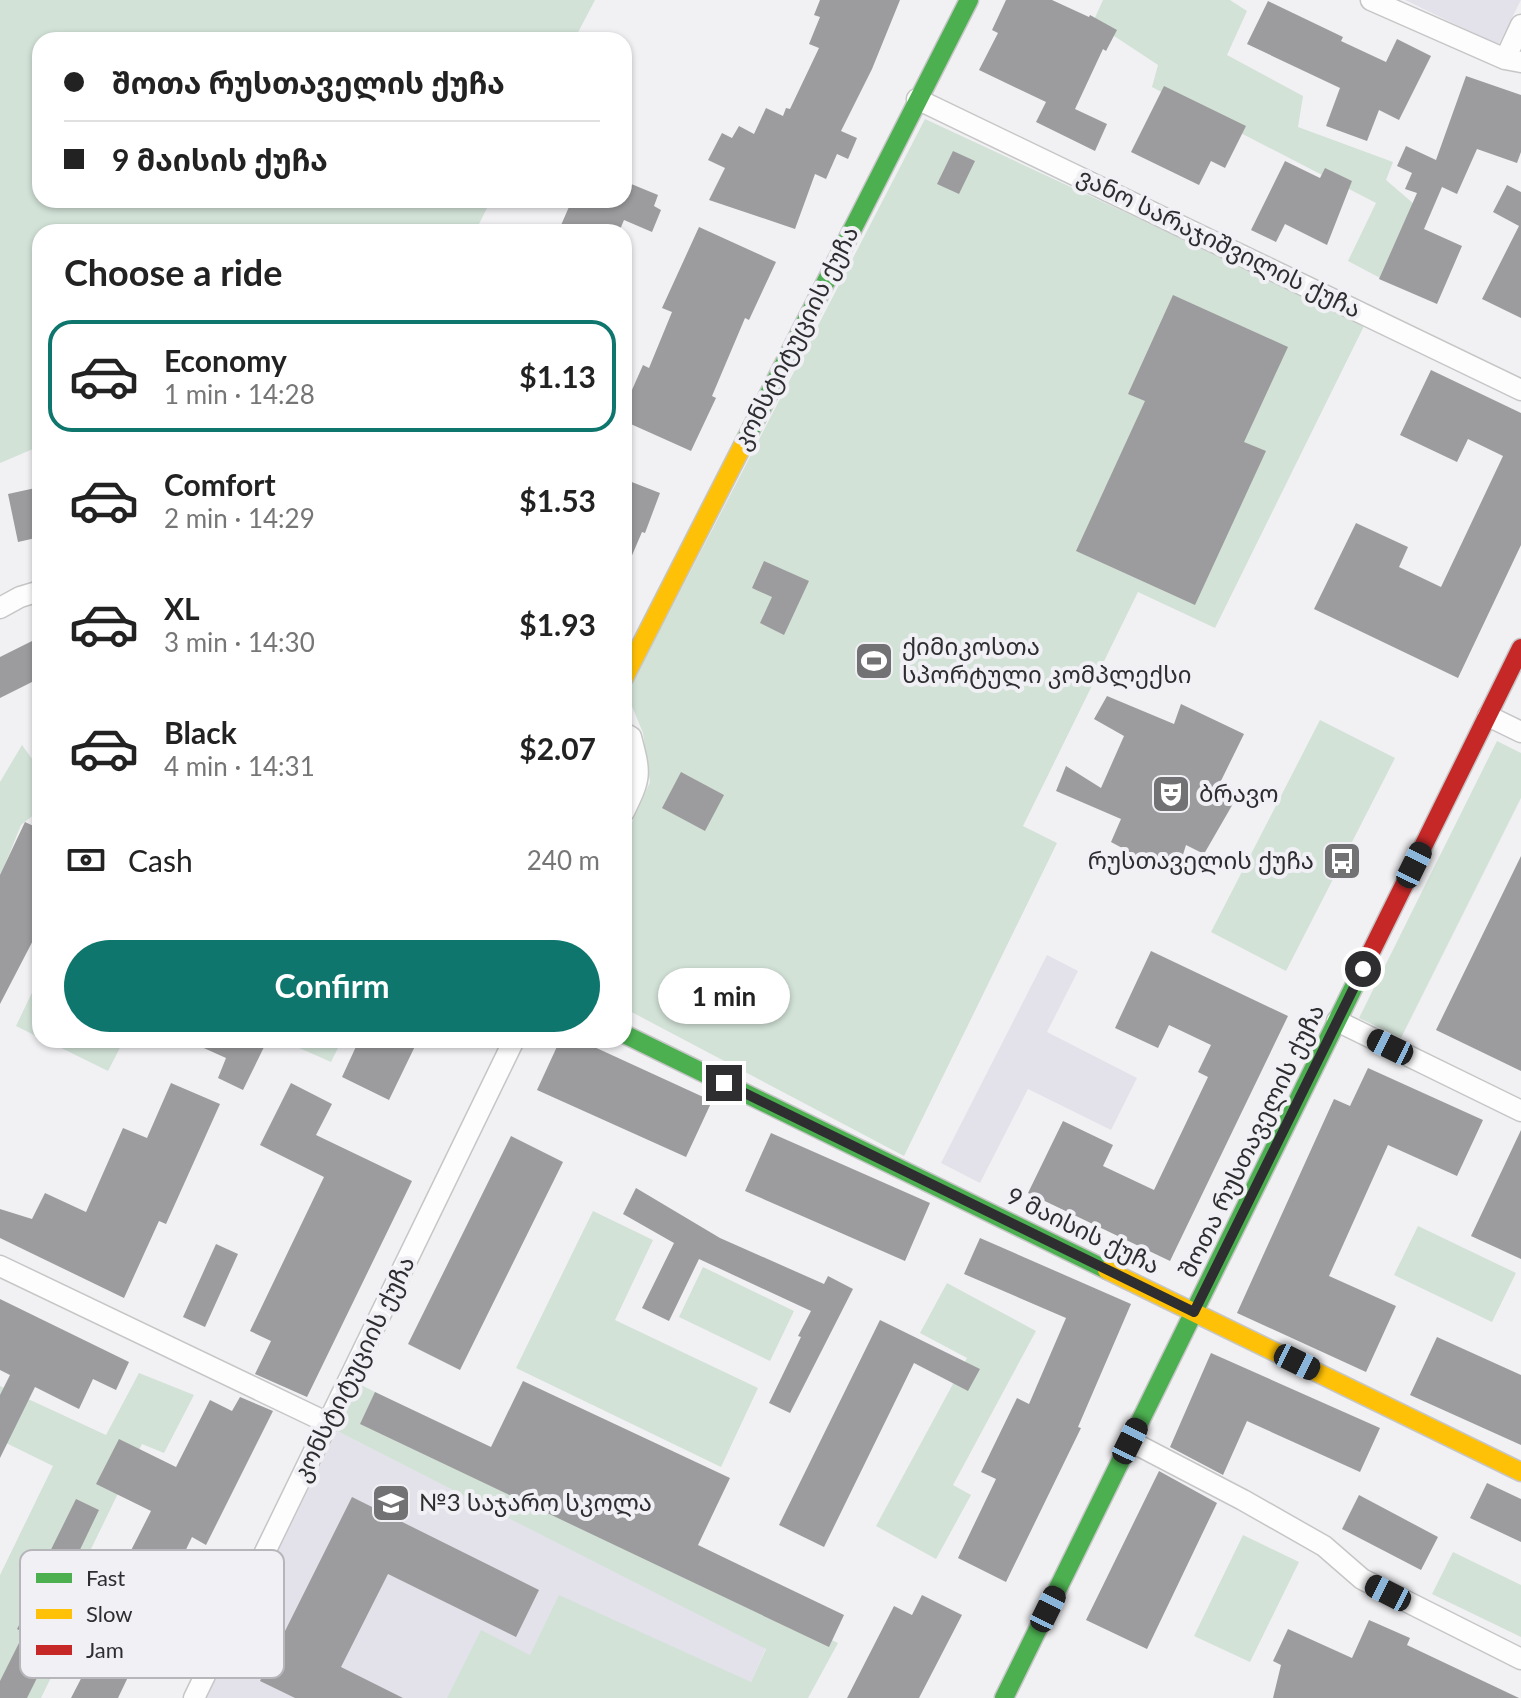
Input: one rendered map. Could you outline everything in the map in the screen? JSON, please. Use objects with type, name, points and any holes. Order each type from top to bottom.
[{"type":"street","name":"კონსტიტუციის ქუჩა","points":[[632,662],[969,0]]},
{"type":"street","points":[[1371,0],[1513,60],[1521,25]]},
{"type":"street","name":"ვანო სარაჯიშვილის ქუჩა","points":[[917,99],[1521,390]]},
{"type":"street","points":[[0,608],[32,593]]},
{"type":"street","name":"შოთა რუსთაველის ქუჩა","points":[[1004,1698],[1521,648]]},
{"type":"street","points":[[1488,716],[1521,732]]},
{"type":"street","points":[[632,741],[640,769],[632,795]]},
{"type":"street","points":[[1337,1021],[1521,1111]]},
{"type":"street","name":"9 მაისის ქუჩა","points":[[632,1038],[1521,1472]]},
{"type":"street","name":"კონსტიტუციის ქუჩა","points":[[266,1550],[510,1048]]},
{"type":"street","points":[[0,1266],[328,1423]]},
{"type":"street","points":[[1130,1441],[1324,1546],[1362,1579],[1521,1659]]},
{"type":"street","name":"კონსტიტუციის ქუჩა","points":[[194,1698],[204,1678]]},
{"type":"shaded area","points":[[1405,0],[1521,0],[1498,45]]},
{"type":"shaded area","points":[[1047,955],[1078,971],[1047,1032],[1137,1078],[1111,1130],[1028,1089],[980,1183],[941,1163]]},
{"type":"shaded area","name":"№3 საჯარო სკოლა","points":[[337,1431],[766,1648],[744,1698],[206,1698],[216,1678],[284,1678],[284,1550],[279,1550]]},
{"type":"green space","points":[[0,0],[595,0],[578,32],[32,32],[32,208],[487,208],[479,224],[32,224],[32,449],[0,463]]},
{"type":"green space","points":[[1103,0],[1230,0],[1247,11],[1227,55],[1303,96],[1298,127],[1393,162],[1386,180],[1414,204],[1382,279],[1348,261],[1376,203],[1152,87],[1158,65],[1093,22]]},
{"type":"green space","name":"ქიმიკოსთა სპორტული კომპლექსი","points":[[925,119],[1365,324],[1215,628],[1138,592],[1023,826],[1057,843],[904,1156],[632,1012],[632,822],[650,782],[643,733],[632,706],[632,684]]},
{"type":"green space","points":[[1320,720],[1395,758],[1286,971],[1211,932]]},
{"type":"green space","points":[[1497,741],[1521,753],[1521,798],[1401,1038],[1359,1018]]},
{"type":"green space","points":[[22,745],[32,759],[32,816],[21,825],[0,877],[0,782]]},
{"type":"green space","points":[[32,993],[32,1034],[16,1026]]},
{"type":"green space","points":[[61,1048],[120,1048],[108,1071]]},
{"type":"green space","points":[[299,1048],[338,1048],[331,1062]]},
{"type":"green space","points":[[593,1211],[653,1240],[615,1320],[758,1388],[721,1467],[516,1368]]},
{"type":"green space","points":[[1418,1226],[1516,1273],[1492,1322],[1394,1275]]},
{"type":"green space","points":[[703,1267],[794,1311],[770,1361],[679,1317]]},
{"type":"green space","points":[[947,1283],[1036,1331],[953,1485],[971,1495],[936,1559],[876,1526],[967,1358],[920,1333]]},
{"type":"green space","points":[[139,1373],[194,1395],[164,1453],[142,1444],[91,1550],[20,1550],[20,1678],[51,1678],[41,1698],[0,1698],[0,1575],[53,1466],[0,1440],[0,1386],[106,1435]]},
{"type":"green space","points":[[359,1384],[452,1430],[445,1452],[838,1643],[808,1698],[447,1698],[481,1630],[530,1655],[559,1595],[751,1682],[766,1649],[337,1431]]},
{"type":"green space","points":[[1243,1535],[1299,1562],[1250,1662],[1194,1636]]},
{"type":"green space","points":[[1453,1552],[1521,1585],[1521,1637],[1432,1594]]},
{"type":"building","points":[[820,0],[900,0],[872,69],[841,131],[857,138],[848,159],[837,154],[826,179],[815,174],[795,229],[709,200],[725,168],[708,160],[722,133],[732,138],[739,126],[754,134],[766,108],[783,116],[786,108],[790,109],[819,48],[809,44],[820,17],[814,15]]},
{"type":"building","points":[[1006,0],[1052,0],[1117,30],[1106,51],[1103,49],[1075,109],[1107,124],[1095,151],[1036,122],[1046,102],[979,70],[998,33],[992,30]]},
{"type":"building","points":[[1268,1],[1343,37],[1341,41],[1386,62],[1397,39],[1431,56],[1399,120],[1379,110],[1367,141],[1326,126],[1340,88],[1247,44]]},
{"type":"building","points":[[1466,76],[1521,95],[1521,152],[1517,163],[1477,149],[1457,194],[1442,187],[1424,229],[1462,246],[1437,304],[1379,279],[1417,193],[1405,189],[1412,173],[1397,166],[1406,146],[1436,160]]},
{"type":"building","points":[[1164,86],[1246,126],[1225,168],[1211,161],[1199,185],[1131,152]]},
{"type":"building","points":[[953,151],[975,161],[959,194],[937,184]]},
{"type":"building","points":[[1285,161],[1320,178],[1325,168],[1352,181],[1327,245],[1285,224],[1276,242],[1251,230]]},
{"type":"building","points":[[632,184],[658,195],[654,206],[661,210],[652,232],[624,220],[622,224],[562,224],[568,208],[632,208]]},
{"type":"building","points":[[1507,185],[1521,192],[1521,318],[1482,299],[1519,226],[1493,212]]},
{"type":"building","points":[[699,227],[776,262],[749,320],[745,318],[712,396],[716,398],[691,451],[632,425],[632,390],[643,365],[649,368],[672,312],[662,308]]},
{"type":"building","points":[[1173,295],[1288,347],[1244,442],[1266,451],[1195,605],[1076,551],[1145,401],[1128,394]]},
{"type":"building","points":[[1431,370],[1521,413],[1521,545],[1458,678],[1314,609],[1356,523],[1408,547],[1399,567],[1441,587],[1503,456],[1468,439],[1457,462],[1400,435]]},
{"type":"building","points":[[632,482],[660,493],[645,533],[642,532],[632,555]]},
{"type":"building","points":[[32,489],[32,539],[18,542],[8,494]]},
{"type":"building","points":[[764,561],[809,581],[784,635],[760,623],[772,597],[752,588]]},
{"type":"building","points":[[32,641],[32,682],[0,698],[0,657]]},
{"type":"building","points":[[1107,696],[1174,724],[1181,704],[1244,734],[1216,791],[1234,802],[1204,854],[1186,845],[1176,877],[1111,842],[1121,819],[1056,791],[1066,766],[1101,788],[1124,736],[1094,719]]},
{"type":"building","points":[[681,772],[724,795],[705,831],[662,808]]},
{"type":"building","points":[[25,822],[32,825],[32,942],[0,1004],[0,875]]},
{"type":"building","points":[[1521,856],[1521,1071],[1436,1030]]},
{"type":"building","points":[[1151,951],[1288,1016],[1170,1261],[1028,1193],[1063,1121],[1113,1145],[1103,1166],[1154,1190],[1208,1077],[1198,1072],[1211,1045],[1169,1025],[1158,1048],[1115,1028]]},
{"type":"building","points":[[204,1048],[264,1048],[243,1090],[218,1078],[226,1058]]},
{"type":"building","points":[[355,1048],[414,1048],[389,1100],[342,1077]]},
{"type":"building","points":[[556,1048],[596,1048],[712,1101],[686,1157],[537,1090]]},
{"type":"building","points":[[1368,1068],[1483,1120],[1457,1176],[1388,1145],[1329,1276],[1396,1306],[1366,1372],[1237,1313],[1334,1099],[1350,1106]]},
{"type":"building","points":[[171,1083],[220,1104],[166,1224],[159,1221],[124,1298],[0,1238],[0,1209],[32,1219],[45,1193],[86,1212],[123,1128],[147,1138]]},
{"type":"building","points":[[291,1083],[332,1104],[316,1135],[412,1181],[307,1397],[255,1374],[271,1341],[250,1331],[324,1177],[260,1145]]},
{"type":"building","points":[[1521,1130],[1521,1259],[1471,1236]]},
{"type":"building","points":[[771,1133],[930,1203],[905,1261],[745,1191]]},
{"type":"building","points":[[511,1136],[563,1162],[460,1370],[408,1344]]},
{"type":"building","points":[[636,1188],[720,1238],[824,1284],[828,1276],[853,1289],[790,1413],[769,1403],[811,1311],[699,1259],[669,1321],[642,1308],[674,1243],[623,1214]]},
{"type":"building","points":[[980,1238],[1131,1304],[1078,1427],[1081,1428],[1006,1582],[958,1558],[996,1479],[981,1472],[1017,1398],[1029,1404],[1066,1318],[964,1274]]},
{"type":"building","points":[[216,1244],[238,1254],[205,1327],[183,1317]]},
{"type":"building","points":[[0,1299],[129,1362],[116,1390],[93,1379],[79,1409],[35,1387],[0,1458],[0,1395],[10,1375],[0,1370]]},
{"type":"building","points":[[880,1320],[980,1369],[968,1391],[914,1363],[824,1547],[779,1525]]},
{"type":"building","points":[[1437,1337],[1521,1375],[1521,1445],[1410,1395]]},
{"type":"building","points":[[1211,1353],[1380,1428],[1360,1472],[1247,1421],[1223,1475],[1170,1447]]},
{"type":"building","points":[[523,1381],[730,1478],[698,1545],[844,1615],[829,1647],[360,1424],[375,1392],[491,1447]]},
{"type":"building","points":[[240,1397],[273,1411],[206,1545],[192,1537],[186,1550],[131,1550],[151,1511],[96,1484],[119,1439],[176,1467],[210,1400],[232,1411]]},
{"type":"building","points":[[1159,1471],[1217,1503],[1147,1649],[1086,1620]]},
{"type":"building","points":[[1487,1483],[1521,1499],[1521,1542],[1470,1518]]},
{"type":"building","points":[[1359,1495],[1438,1537],[1421,1570],[1342,1529]]},
{"type":"building","points":[[352,1497],[539,1590],[516,1637],[388,1574],[341,1667],[403,1698],[295,1698],[260,1681],[262,1678],[284,1678],[284,1633]]},
{"type":"building","points":[[76,1499],[99,1510],[80,1550],[51,1550]]},
{"type":"building","points":[[922,1595],[962,1615],[919,1698],[847,1698],[894,1606],[912,1615]]},
{"type":"building","points":[[1369,1620],[1410,1638],[1407,1645],[1519,1698],[1273,1698],[1281,1665],[1273,1661],[1288,1629],[1352,1658]]},
{"type":"building","points":[[20,1641],[20,1678],[37,1678],[27,1698],[0,1698],[0,1681]]},
{"type":"building","points":[[81,1678],[128,1678],[118,1698],[71,1698]]},
{"type":"traffic: fast","points":[[745,441],[969,0]]},
{"type":"traffic: fast","points":[[1004,1698],[1368,958]]},
{"type":"traffic: fast","points":[[632,1038],[1107,1270]]},
{"type":"traffic: slow","points":[[632,662],[745,441]]},
{"type":"traffic: slow","points":[[1107,1270],[1521,1472]]},
{"type":"traffic: jam","points":[[1368,958],[1521,648]]},
{"type":"place","name":"ქიმიკოსთა სპორტული კომპლექსი","points":[[874,661]]},
{"type":"place","name":"ბრავო","points":[[1171,794]]},
{"type":"place","name":"რუსთაველის ქუჩა","points":[[1342,861]]},
{"type":"place","name":"№3 საჯარო სკოლა","points":[[391,1503]]},
{"type":"route","points":[[724,1083],[1194,1312],[1363,969]]}]
